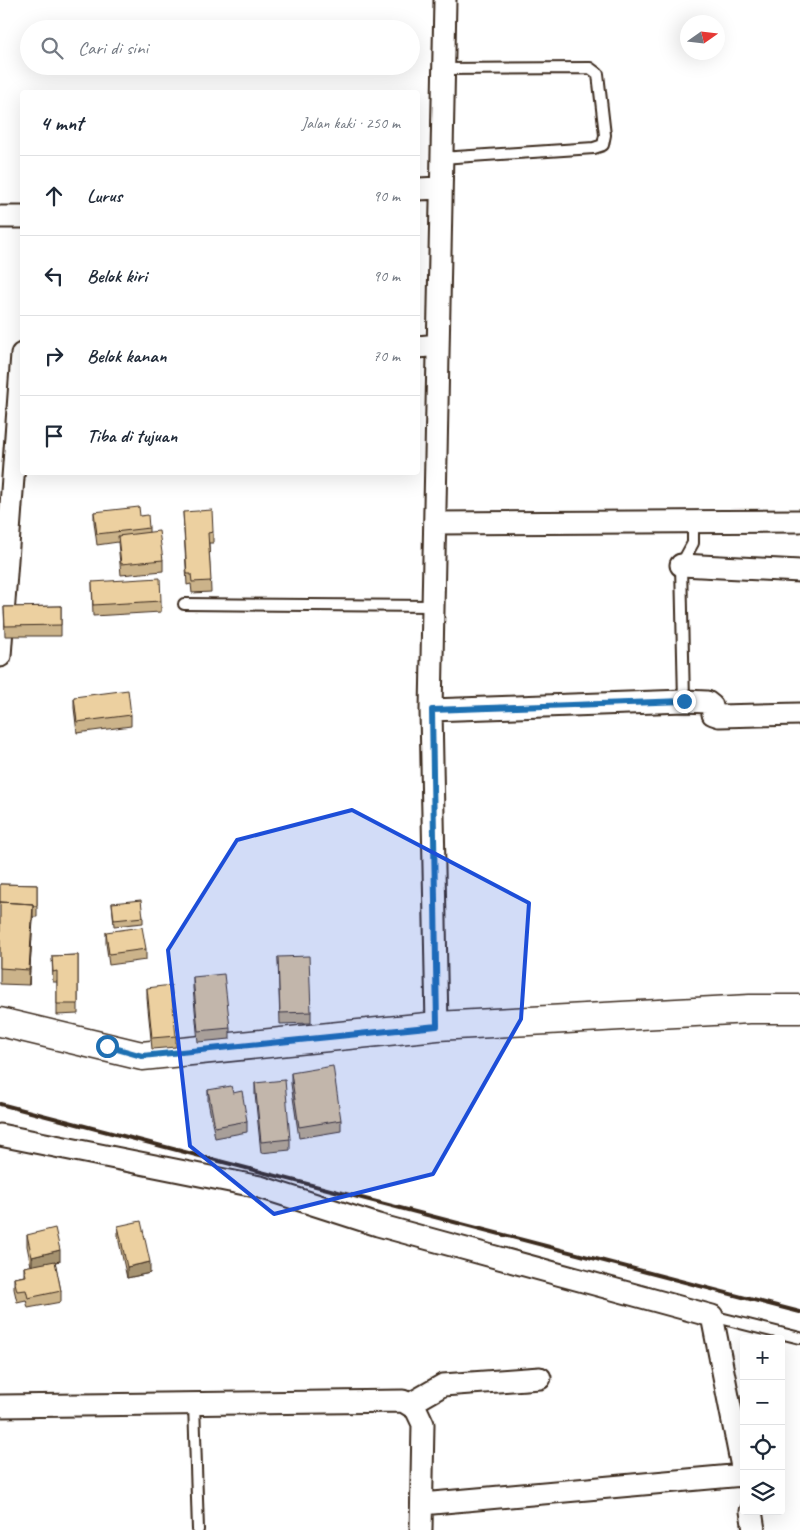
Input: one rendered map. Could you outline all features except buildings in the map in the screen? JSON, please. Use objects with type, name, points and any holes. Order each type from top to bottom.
[{"type":"street","points":[[437,1026],[432,710],[435,523],[428,346],[440,188],[445,0]]},
{"type":"street","points":[[420,189],[440,188]]},
{"type":"street","points":[[0,217],[20,217]]},
{"type":"street","points":[[0,656],[20,381]]},
{"type":"street","points":[[435,523],[800,521]]},
{"type":"street","points":[[681,565],[800,571]]},
{"type":"street","points":[[432,710],[684,701],[707,702],[712,706],[713,714],[718,716],[800,714]]},
{"type":"street","points":[[0,1022],[107,1046],[142,1056],[437,1026],[800,1009]]},
{"type":"street","points":[[0,1135],[260,1187],[378,1225],[712,1316],[743,1470]]},
{"type":"street","points":[[410,1404],[443,1385],[540,1378]]},
{"type":"street","points":[[0,1406],[403,1401],[410,1404],[420,1414],[423,1424],[421,1530]]},
{"type":"street","points":[[422,1504],[740,1476]]},
{"type":"street","points":[[752,1515],[754,1530]]},
{"type":"lane","points":[[441,158],[594,148],[603,145],[605,135],[598,74],[590,68],[443,69]]},
{"type":"lane","points":[[684,701],[681,565],[693,543],[693,522]]},
{"type":"lane","points":[[184,604],[433,606]]},
{"type":"lane","points":[[712,1316],[800,1338]]},
{"type":"lane","points":[[194,1403],[198,1530]]},
{"type":"highlighted area","points":[[352,810],[529,903],[521,1019],[433,1174],[274,1214],[190,1146],[168,950],[237,840]]},
{"type":"railway","points":[[0,1104],[800,1312]]},
{"type":"route","points":[[107,1046],[142,1056],[437,1026],[432,710],[684,701]]}]
